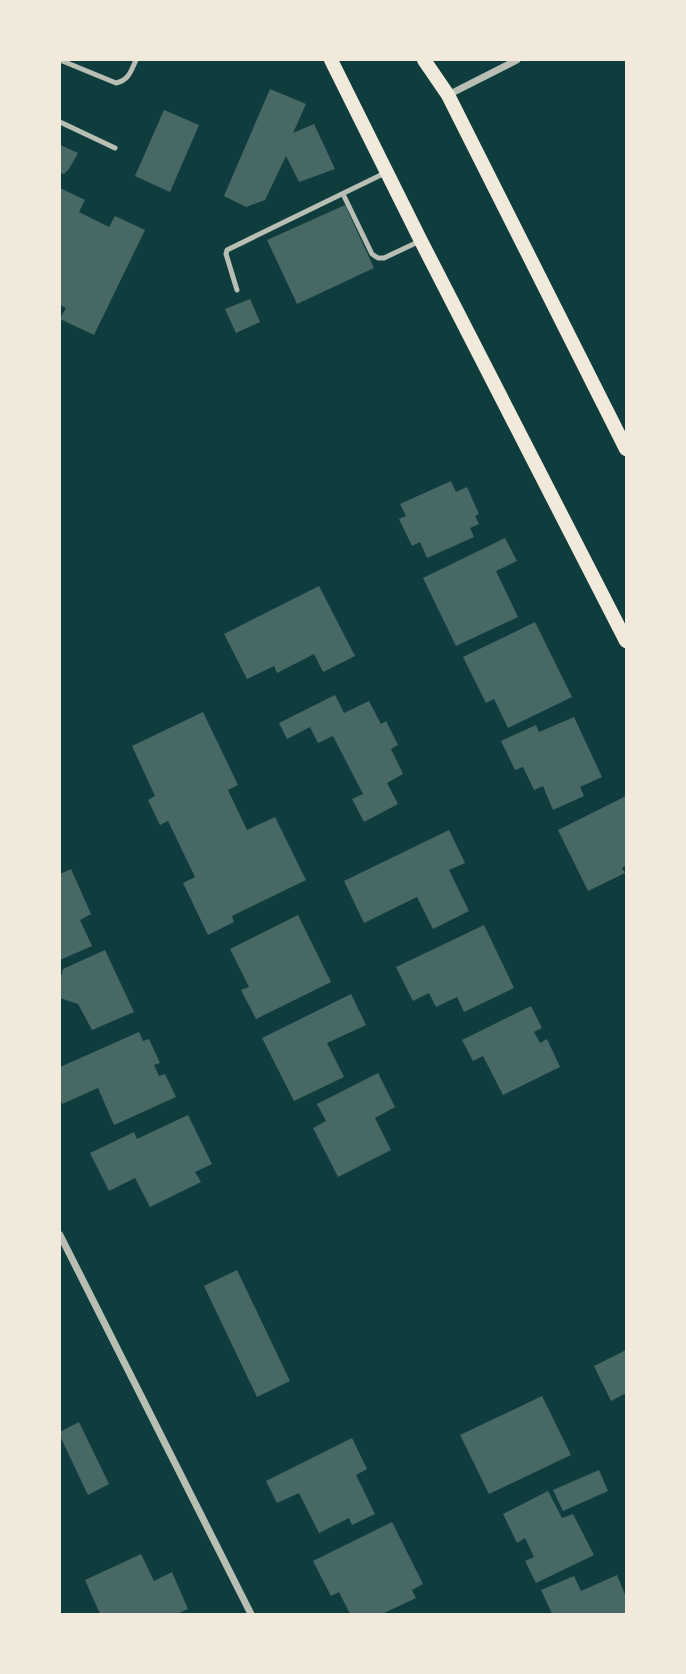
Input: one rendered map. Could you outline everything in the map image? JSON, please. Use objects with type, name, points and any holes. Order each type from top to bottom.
[{"type":"main road","points":[[331,60],[626,641]]},
{"type":"main road","points":[[424,60],[447,95],[626,449]]},
{"type":"street","points":[[447,95],[517,60]]},
{"type":"street","points":[[60,1234],[251,1615]]},
{"type":"lane","points":[[60,60],[116,83],[129,75],[136,60]]},
{"type":"lane","points":[[60,122],[115,148]]},
{"type":"lane","points":[[237,290],[227,250],[387,172]]},
{"type":"lane","points":[[343,194],[372,254],[378,258],[384,258],[421,241]]},
{"type":"building","points":[[270,89],[306,104],[293,133],[314,124],[335,169],[299,182],[286,156],[265,200],[246,207],[224,196]]},
{"type":"building","points":[[164,110],[199,125],[170,192],[135,176]]},
{"type":"building","points":[[60,145],[78,153],[64,174],[60,173]]},
{"type":"building","points":[[60,188],[85,200],[79,212],[109,227],[115,216],[145,230],[94,335],[60,319],[66,308],[60,305]]},
{"type":"building","points":[[345,205],[374,268],[297,304],[267,240]]},
{"type":"building","points":[[250,299],[260,322],[236,333],[225,309]]},
{"type":"building","points":[[451,481],[456,492],[467,487],[479,514],[475,516],[479,524],[470,528],[474,537],[427,558],[420,542],[412,546],[399,519],[406,516],[400,504]]},
{"type":"building","points":[[505,538],[517,561],[496,571],[518,617],[456,646],[423,578]]},
{"type":"building","points":[[319,586],[355,656],[323,672],[314,654],[277,673],[274,666],[247,679],[224,634]]},
{"type":"building","points":[[535,622],[572,697],[508,728],[494,699],[486,703],[463,657]]},
{"type":"building","points":[[335,695],[344,713],[369,701],[381,724],[386,721],[398,745],[391,749],[403,774],[387,783],[398,804],[364,822],[352,799],[363,794],[333,736],[318,743],[310,727],[287,739],[279,723]]},
{"type":"building","points":[[203,712],[238,785],[228,790],[247,830],[275,817],[306,880],[232,916],[234,922],[208,935],[183,883],[195,877],[168,821],[160,825],[148,800],[155,796],[132,746]]},
{"type":"building","points":[[574,717],[602,777],[580,787],[584,796],[553,810],[543,786],[534,790],[523,767],[515,770],[501,741],[536,725],[539,732]]},
{"type":"building","points":[[626,796],[626,865],[622,868],[625,873],[588,891],[558,830]]},
{"type":"building","points":[[449,830],[465,863],[449,870],[469,911],[433,929],[417,897],[364,923],[344,881]]},
{"type":"building","points":[[71,869],[91,914],[80,920],[92,946],[60,960],[60,874]]},
{"type":"building","points":[[298,915],[331,982],[256,1019],[241,990],[249,987],[230,949]]},
{"type":"building","points":[[484,925],[514,988],[464,1012],[457,997],[436,1007],[429,993],[413,1001],[396,967]]},
{"type":"building","points":[[105,950],[134,1012],[92,1030],[78,1004],[60,998],[60,981],[63,969]]},
{"type":"building","points":[[351,994],[366,1025],[327,1043],[344,1077],[294,1101],[262,1038]]},
{"type":"building","points":[[531,1006],[542,1028],[534,1032],[540,1043],[547,1039],[560,1067],[503,1095],[483,1056],[473,1061],[462,1040]]},
{"type":"building","points":[[139,1032],[143,1041],[149,1039],[160,1063],[154,1065],[159,1076],[165,1074],[176,1097],[114,1125],[98,1088],[62,1104],[60,1067]]},
{"type":"building","points":[[378,1073],[395,1107],[375,1118],[391,1150],[338,1177],[313,1128],[326,1121],[317,1104]]},
{"type":"building","points":[[188,1115],[212,1164],[195,1172],[201,1182],[150,1207],[135,1178],[109,1191],[90,1153],[134,1132],[137,1139]]},
{"type":"building","points":[[237,1270],[290,1381],[257,1397],[204,1286]]},
{"type":"building","points":[[626,1350],[626,1393],[611,1401],[594,1366]]},
{"type":"building","points":[[542,1396],[571,1455],[489,1494],[460,1435]]},
{"type":"building","points":[[79,1422],[109,1484],[88,1495],[60,1436],[60,1432]]},
{"type":"building","points":[[352,1438],[367,1469],[356,1475],[375,1514],[352,1525],[349,1518],[319,1533],[299,1493],[277,1503],[266,1481]]},
{"type":"building","points":[[599,1470],[608,1491],[563,1511],[553,1490]]},
{"type":"building","points":[[548,1491],[562,1518],[573,1514],[594,1555],[536,1583],[525,1561],[534,1557],[525,1538],[517,1543],[503,1514]]},
{"type":"building","points":[[392,1522],[423,1584],[412,1590],[416,1598],[382,1614],[350,1614],[339,1592],[331,1596],[313,1561]]},
{"type":"building","points":[[141,1554],[154,1581],[172,1572],[188,1609],[177,1614],[100,1614],[85,1580]]},
{"type":"building","points":[[617,1575],[626,1597],[626,1614],[552,1614],[541,1590],[574,1576],[581,1591]]}]
